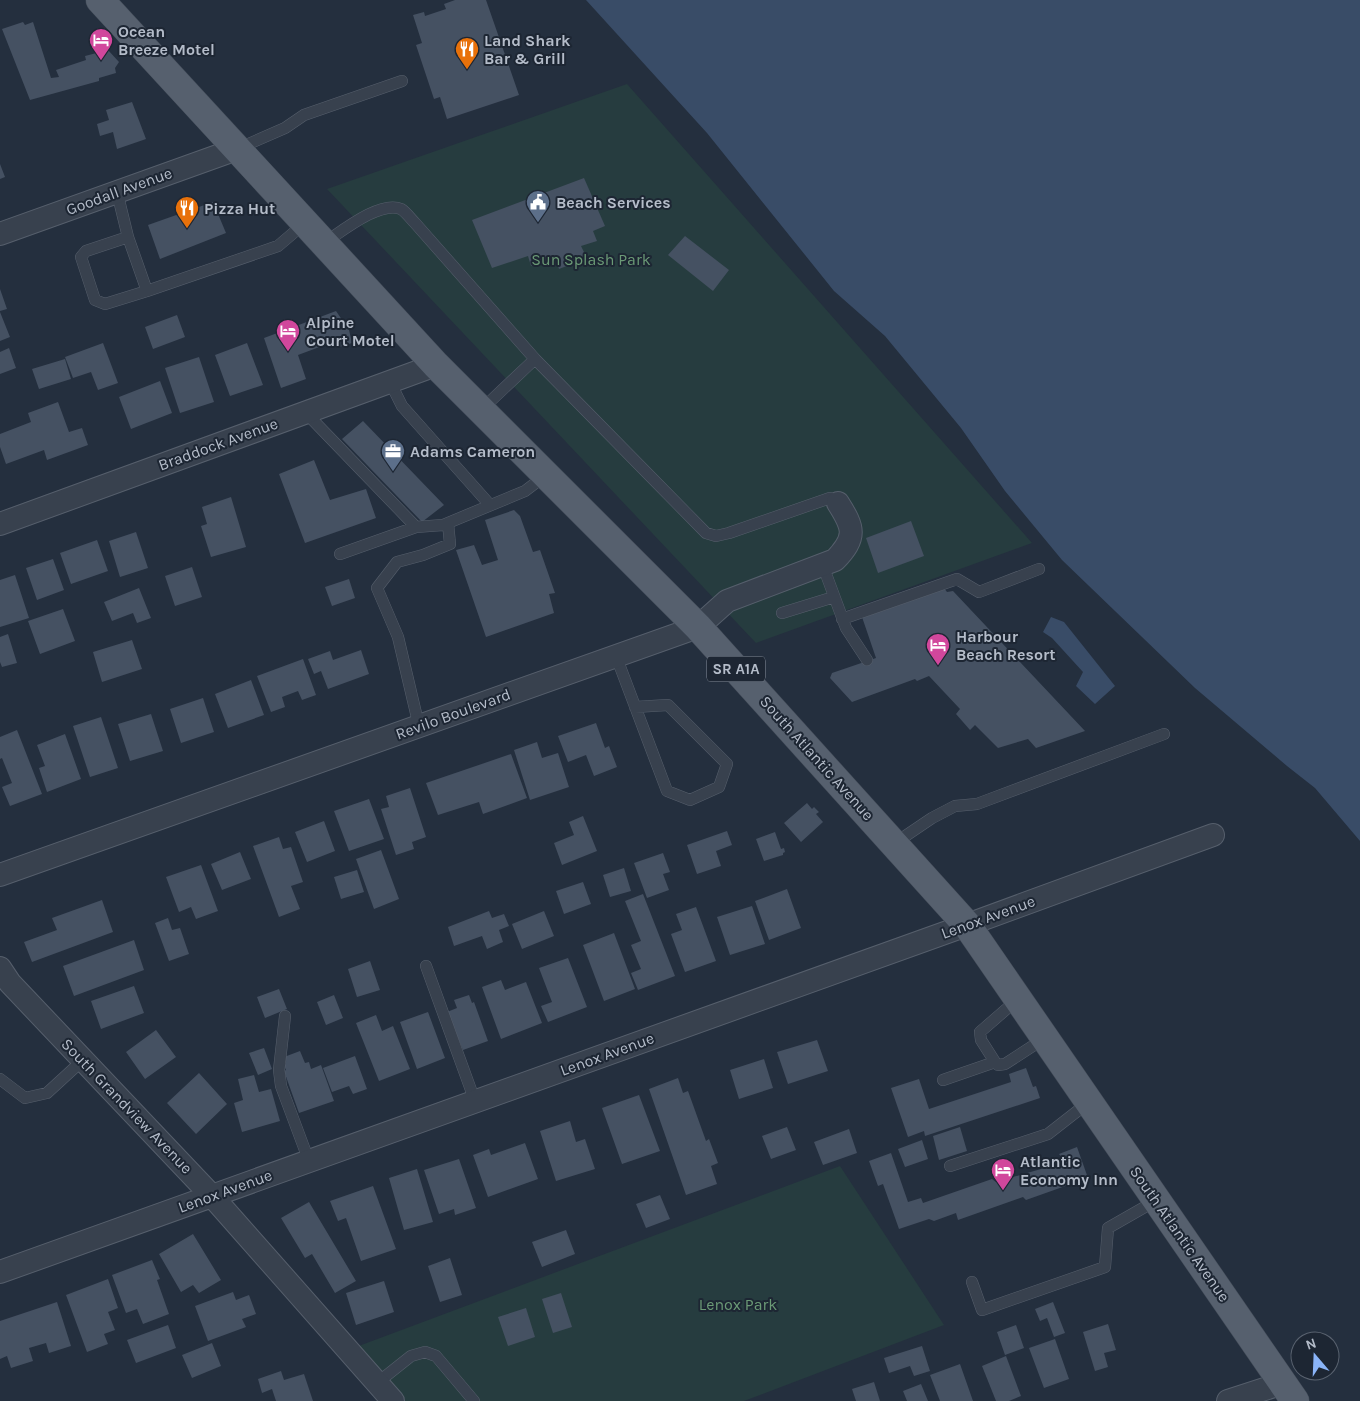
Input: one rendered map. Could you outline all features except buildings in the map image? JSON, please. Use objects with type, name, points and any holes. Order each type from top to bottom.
[{"type":"main road","name":"South Atlantic Avenue","points":[[100,0],[436,365],[698,627],[967,925],[1289,1392]]},
{"type":"street","name":"Goodall Avenue","points":[[0,234],[237,149]]},
{"type":"street","name":"Braddock Avenue","points":[[0,524],[436,365]]},
{"type":"street","name":"Revilo Boulevard","points":[[0,875],[698,627],[727,601],[835,560],[846,549],[851,537],[850,522],[838,502]]},
{"type":"street","name":"Lenox Avenue","points":[[0,1272],[1213,835]]},
{"type":"street","name":"South Grandview Avenue","points":[[0,968],[10,983],[212,1196],[393,1401]]},
{"type":"street","points":[[1228,1401],[1289,1392]]},
{"type":"lane","points":[[237,149],[285,128],[304,115],[402,81]]},
{"type":"lane","points":[[118,192],[128,237],[147,291]]},
{"type":"lane","points":[[324,243],[368,215],[386,208],[401,210],[415,223],[535,359],[706,533],[716,536],[729,534],[830,498],[838,502]]},
{"type":"lane","points":[[128,237],[86,251],[81,257],[95,300],[105,304],[278,246],[305,223]]},
{"type":"lane","points":[[481,410],[535,359]]},
{"type":"lane","points":[[390,382],[402,406],[490,505]]},
{"type":"lane","points":[[306,413],[416,527]]},
{"type":"lane","points":[[340,554],[416,527],[443,525],[525,491],[546,475]]},
{"type":"lane","points":[[419,726],[398,636],[377,588],[397,562],[450,544],[448,523]]},
{"type":"lane","points":[[822,566],[846,628],[868,660]]},
{"type":"lane","points":[[842,619],[957,578],[979,592],[1039,569]]},
{"type":"lane","points":[[782,613],[834,597]]},
{"type":"lane","points":[[616,656],[635,707],[667,791],[690,800],[719,787],[727,764],[668,705],[635,707]]},
{"type":"lane","points":[[894,844],[932,818],[955,806],[977,804],[1164,734]]},
{"type":"lane","points":[[426,966],[475,1101]]},
{"type":"lane","points":[[1018,999],[980,1032],[981,1040],[995,1062],[998,1065],[1005,1064],[1046,1038]]},
{"type":"lane","points":[[284,1016],[279,1070],[281,1086],[309,1161]]},
{"type":"lane","points":[[0,1079],[26,1098],[47,1093],[83,1060]]},
{"type":"lane","points":[[943,1080],[995,1062]]},
{"type":"lane","points":[[950,1166],[1048,1134],[1089,1102]]},
{"type":"lane","points":[[972,1282],[982,1310],[1105,1267],[1108,1228],[1157,1200]]},
{"type":"lane","points":[[377,1383],[411,1356],[424,1352],[436,1356],[474,1401]]},
{"type":"green space","name":"Sun Splash Park","points":[[627,84],[1032,543],[756,643],[327,189]]},
{"type":"green space","name":"Lenox Park","points":[[840,1166],[944,1325],[744,1401],[393,1401],[348,1350]]},
{"type":"water","points":[[586,0],[1360,0],[1360,841],[1315,788],[1195,688],[1062,560],[1005,491],[961,428],[885,336],[834,291],[707,133]]},
{"type":"water","points":[[1051,617],[1064,622],[1115,686],[1095,704],[1076,686],[1083,672],[1052,638],[1043,632]]},
{"type":"place","name":"Ocean Breeze Motel","points":[[101,61]]},
{"type":"place","name":"Land Shark Bar & Grill","points":[[467,70]]},
{"type":"place","name":"Beach Services","points":[[538,223]]},
{"type":"place","name":"Pizza Hut","points":[[187,229]]},
{"type":"place","name":"Alpine Court Motel","points":[[288,352]]},
{"type":"place","name":"Adams Cameron","points":[[393,472]]},
{"type":"place","name":"Harbour Beach Resort","points":[[938,666]]},
{"type":"place","name":"Atlantic Economy Inn","points":[[1003,1191]]}]
